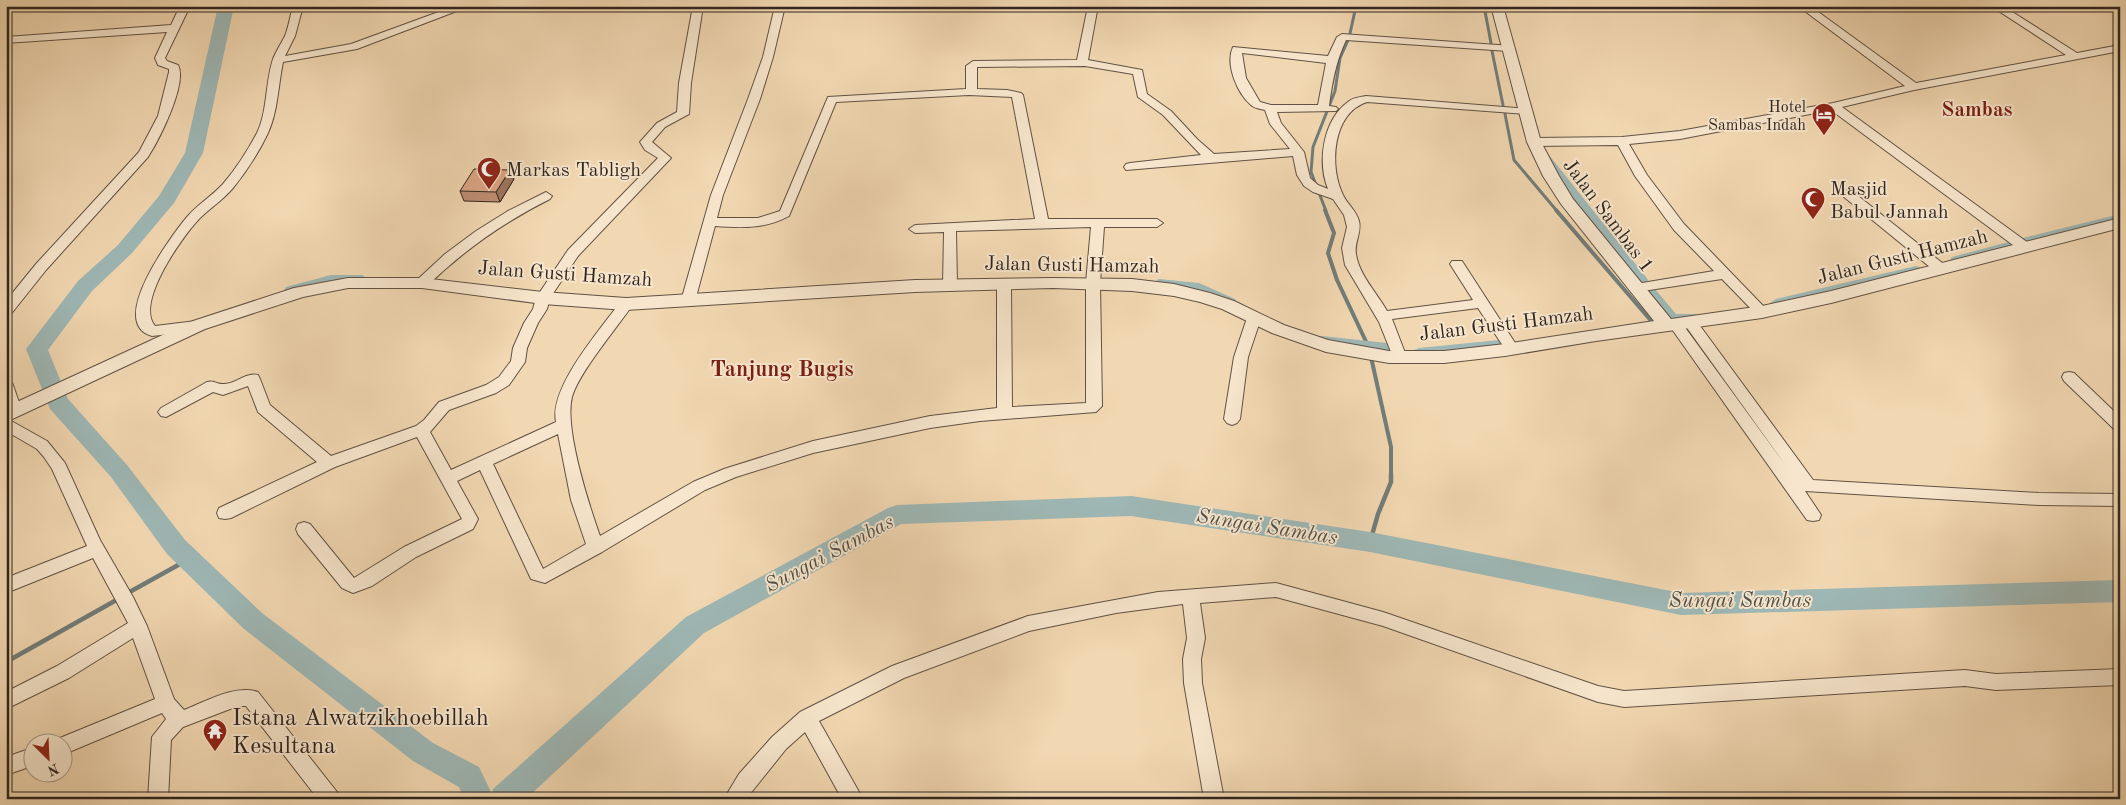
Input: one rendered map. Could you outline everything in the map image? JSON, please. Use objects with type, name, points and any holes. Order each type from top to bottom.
[{"type":"street","points":[[6,311],[41,267],[140,159],[154,139],[166,114],[175,74],[174,67],[162,63],[160,58],[185,6]]},
{"type":"street","points":[[199,325],[158,332],[149,329],[142,315],[143,304],[158,267],[194,217],[229,185],[252,150],[268,120],[278,60],[286,43],[298,6]]},
{"type":"street","points":[[278,60],[354,47],[465,6]]},
{"type":"street","points":[[225,513],[329,463],[421,430],[429,424],[444,406],[484,392],[504,381],[518,362],[520,348],[531,323],[540,309],[543,298],[580,243],[665,158],[661,153],[646,145],[646,142],[661,125],[683,114],[685,83],[698,6]]},
{"type":"street","points":[[688,301],[709,222],[768,57],[780,6]]},
{"type":"street","points":[[1083,63],[1092,11],[1090,6]]},
{"type":"street","name":"Jalan Sambas 1","points":[[1497,6],[1534,142],[1551,176],[1567,201],[1636,288],[1678,324]]},
{"type":"street","points":[[1804,6],[1914,87]]},
{"type":"street","points":[[1996,6],[2075,56]]},
{"type":"street","points":[[6,40],[174,28]]},
{"type":"street","points":[[1332,194],[1330,146],[1336,126],[1326,76],[1342,37],[1508,48]]},
{"type":"street","points":[[1534,142],[1622,141],[1680,134],[1833,106],[1914,87],[2120,48]]},
{"type":"street","points":[[1331,60],[1237,49],[1235,66],[1244,86],[1256,104],[1272,108],[1333,109],[1366,99],[1526,111]]},
{"type":"street","points":[[972,92],[971,66],[973,64],[1083,63],[1138,72],[1142,95],[1168,114],[1193,142],[1212,158]]},
{"type":"street","points":[[709,222],[756,222],[773,218],[785,212],[832,99],[972,92],[1017,95],[1033,169],[1042,223]]},
{"type":"street","points":[[1833,106],[2026,248]]},
{"type":"street","points":[[1272,108],[1271,112],[1275,122],[1298,152],[1305,180],[1314,188],[1332,194],[1353,219],[1354,229],[1348,244],[1350,260],[1384,316],[1395,340],[1394,357]]},
{"type":"street","points":[[1622,141],[1641,176],[1679,227],[1762,312]]},
{"type":"street","points":[[1130,166],[1298,152]]},
{"type":"street","points":[[1848,194],[1941,269]]},
{"type":"street","points":[[422,283],[471,241],[528,205],[546,196]]},
{"type":"street","points":[[915,229],[1042,223],[1157,222]]},
{"type":"street","points":[[484,462],[537,574],[541,576],[550,574],[699,486],[813,447],[896,428],[963,417],[1087,410],[1094,406],[1093,283],[1098,223]]},
{"type":"street","name":"Jalan Gusti Hamzah","points":[[12,415],[160,342],[199,325],[260,304],[324,286],[368,282],[422,283],[543,298],[626,304],[950,285],[1093,283],[1132,285],[1174,290],[1204,297],[1318,344],[1354,352],[1394,357],[1444,357],[1512,349],[1596,335],[1762,312],[2026,248],[2120,223]]},
{"type":"street","points":[[950,228],[950,285]]},
{"type":"street","points":[[1458,264],[1512,349]]},
{"type":"street","points":[[1636,288],[1724,274]]},
{"type":"street","points":[[1004,284],[1005,414]]},
{"type":"street","points":[[1384,316],[1482,303]]},
{"type":"street","points":[[596,547],[579,500],[562,425],[562,415],[565,396],[575,376],[626,304]]},
{"type":"street","points":[[1232,419],[1241,357],[1254,318]]},
{"type":"street","points":[[1678,324],[1788,456],[1808,486],[2039,499],[2120,500]]},
{"type":"street","points":[[1678,324],[1813,515]]},
{"type":"street","points":[[2069,378],[2120,426]]},
{"type":"street","points":[[166,412],[212,386],[223,390],[253,379],[257,397],[263,408],[329,463]]},
{"type":"street","points":[[6,385],[12,415],[50,453],[66,478],[80,515],[138,626],[166,703],[178,719]]},
{"type":"street","points":[[448,478],[562,425]]},
{"type":"street","points":[[304,529],[348,583],[358,586],[410,552],[467,524],[470,519],[469,516],[421,430]]},
{"type":"street","points":[[6,586],[97,549]]},
{"type":"street","points":[[734,799],[746,780],[779,743],[807,718],[912,667],[1019,627],[1116,606],[1191,597],[1276,590],[1352,610],[1598,694],[1624,699],[1965,678],[1996,682],[2120,677]]},
{"type":"street","points":[[1191,597],[1196,638],[1192,660],[1193,683],[1214,799]]},
{"type":"street","points":[[6,701],[63,672],[138,626]]},
{"type":"street","points":[[158,799],[162,737],[178,719],[189,718],[238,698],[251,698],[330,799]]},
{"type":"street","points":[[72,742],[166,703]]},
{"type":"street","points":[[807,718],[853,799]]},
{"type":"street","points":[[6,766],[22,760]]},
{"type":"building","points":[[474,169],[510,170],[496,192],[460,191]]},
{"type":"waterway","points":[[226,6],[194,153],[167,199],[125,249],[85,286],[37,349],[58,403],[119,471],[176,547],[253,621],[423,752],[469,777],[479,799]]},
{"type":"waterway","points":[[1326,211],[1311,172],[1313,147],[1335,91],[1340,58],[1349,38],[1356,6]]},
{"type":"waterway","points":[[1484,6],[1491,43]]},
{"type":"waterway","points":[[1492,51],[1503,105]]},
{"type":"waterway","points":[[1505,114],[1514,160],[1557,211]]},
{"type":"waterway","points":[[1545,157],[1642,280]]},
{"type":"waterway","points":[[1325,210],[1334,233],[1328,253],[1337,280],[1370,350]]},
{"type":"waterway","points":[[1556,210],[1653,323]]},
{"type":"waterway","points":[[2027,241],[2120,218]]},
{"type":"waterway","points":[[1956,260],[2012,245]]},
{"type":"waterway","points":[[1776,303],[1916,270]]},
{"type":"waterway","points":[[290,290],[331,279],[362,279]]},
{"type":"waterway","points":[[1159,283],[1199,287],[1231,302]]},
{"type":"waterway","points":[[1651,292],[1673,319],[1691,317]]},
{"type":"waterway","points":[[1322,340],[1387,348]]},
{"type":"waterway","points":[[1419,353],[1499,344]]},
{"type":"waterway","points":[[1370,542],[1378,514],[1391,482],[1391,447],[1371,357]]},
{"type":"waterway","name":"Sungai Sambas","points":[[504,799],[695,625],[897,515],[1131,506],[1370,542],[1681,604],[2120,591]]},
{"type":"waterway","points":[[126,594],[189,559]]},
{"type":"waterway","points":[[6,662],[120,598]]},
{"type":"place","name":"Hotel Sambas Indah","points":[[1824,136]]},
{"type":"place","name":"Markas Tabligh","points":[[489,190]]},
{"type":"place","name":"Masjid Babul Jannah","points":[[1813,220]]},
{"type":"place","name":"Istana Alwatzikhoebillah Kesultana","points":[[215,752]]},
{"type":"district","name":"Sambas","points":[[1977,109]]},
{"type":"district","name":"Tanjung Bugis","points":[[782,368]]}]
